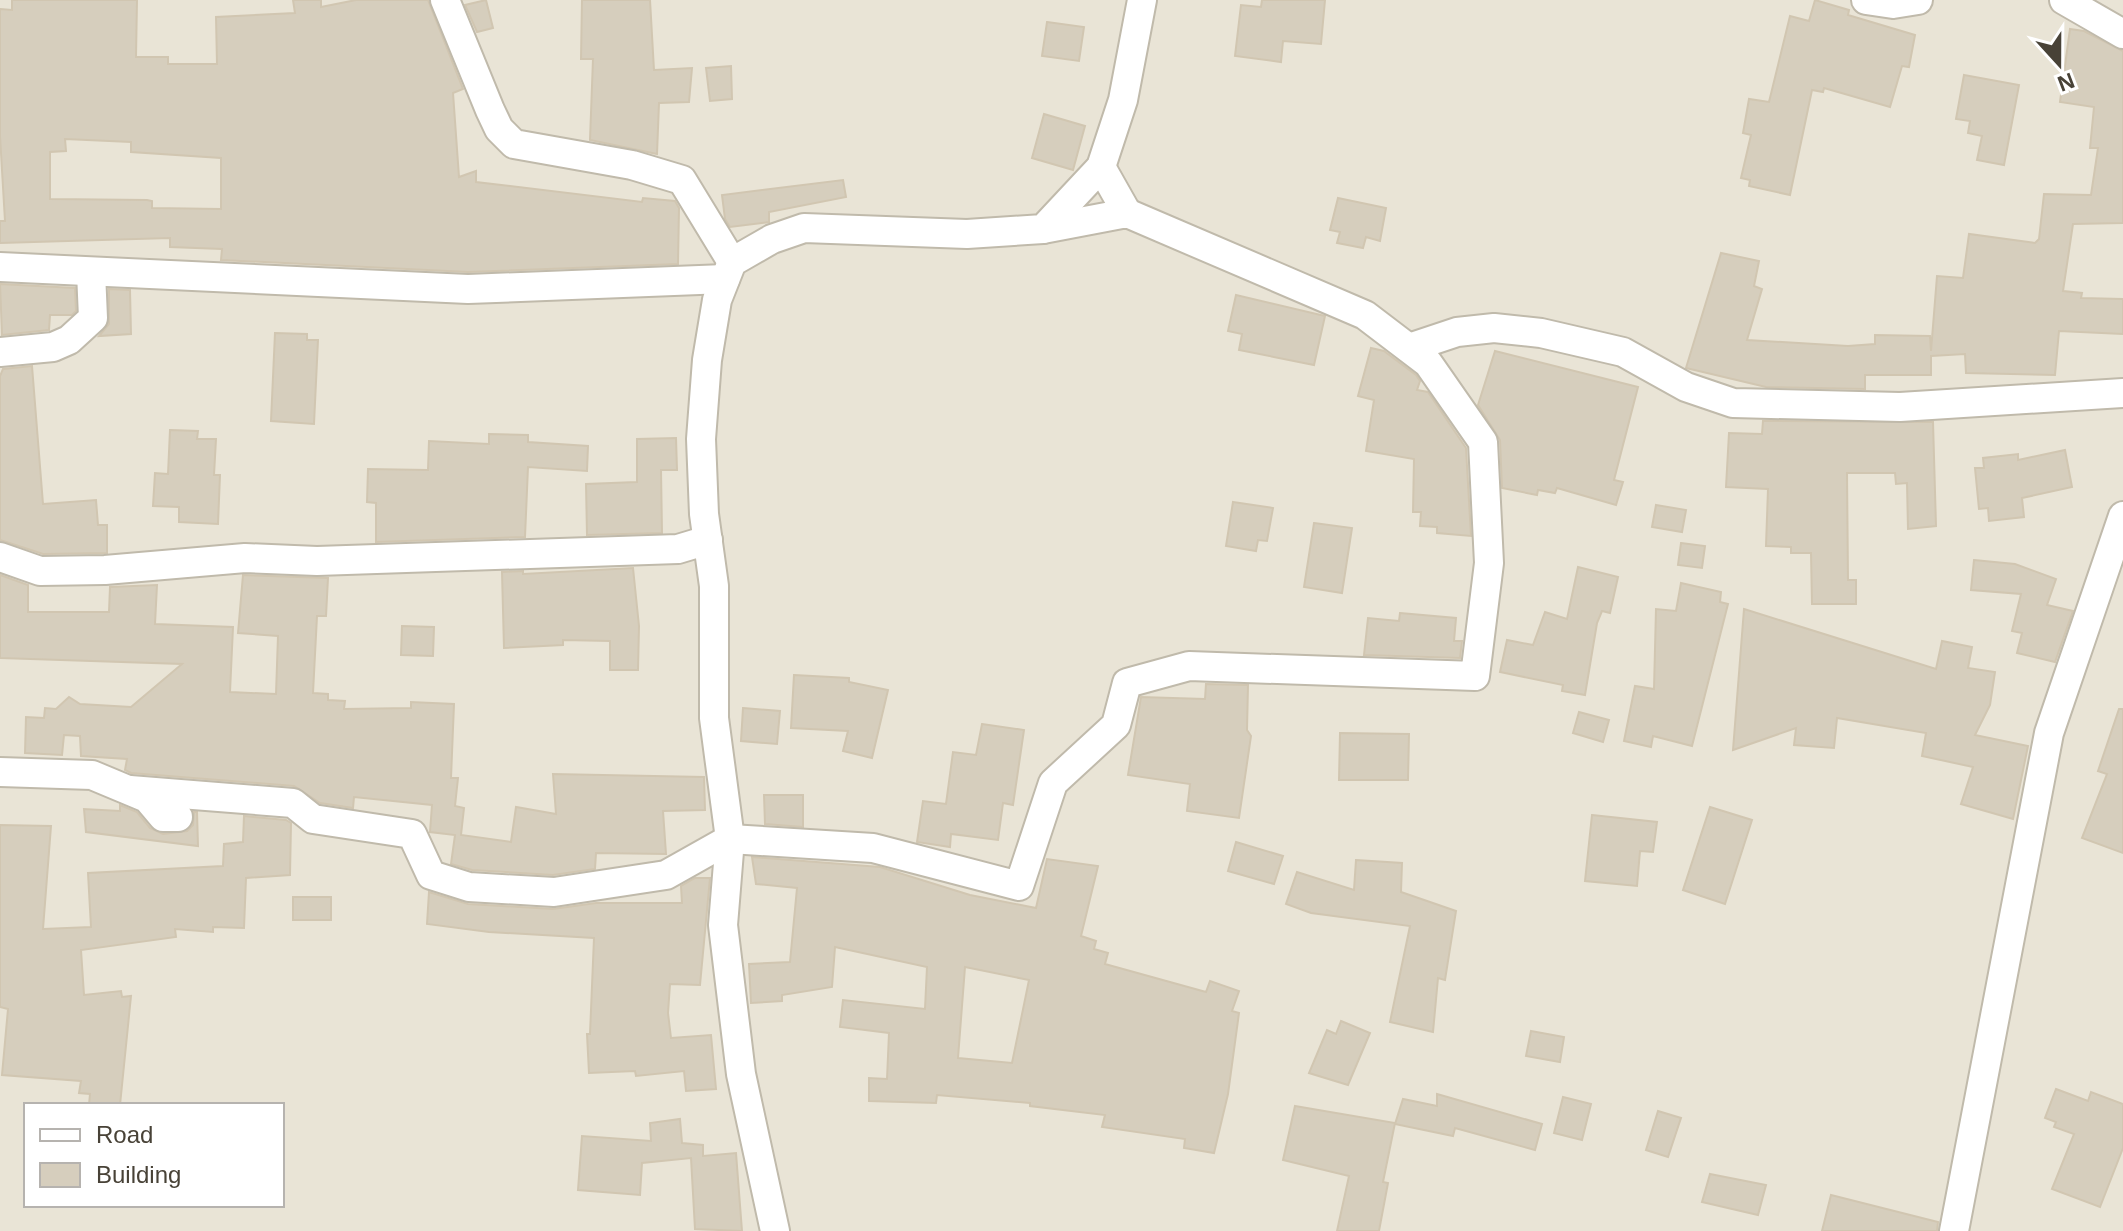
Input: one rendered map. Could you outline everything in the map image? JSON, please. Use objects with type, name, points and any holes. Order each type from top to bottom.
[{"type":"street","points":[[445,0],[499,129],[514,144],[632,165],[682,180],[729,270],[717,300],[707,360],[701,439],[714,586],[714,718],[730,839],[723,925],[732,1019],[757,1162],[775,1231]]},
{"type":"street","points":[[1043,229],[1101,167],[1123,100],[1142,0]]},
{"type":"street","points":[[1866,0],[1893,4],[1918,0]]},
{"type":"street","points":[[2064,0],[2123,34]]},
{"type":"street","points":[[1101,167],[1127,213]]},
{"type":"street","points":[[0,267],[468,289],[729,270],[772,239],[804,228],[967,234],[1043,229],[1127,213],[1365,315],[1428,363],[1483,442],[1489,563],[1475,676],[1189,666],[1127,683],[1116,725],[1053,783],[1019,886],[873,848],[730,839],[666,875],[554,892],[469,887],[431,875],[412,834],[313,819],[293,803],[130,790]]},
{"type":"street","points":[[0,352],[53,347],[69,340],[93,318],[91,272]]},
{"type":"street","points":[[1409,348],[1457,332],[1494,328],[1541,333],[1623,352],[1686,387],[1733,403],[1900,407],[2123,393]]},
{"type":"street","points":[[1954,1231],[2049,733],[2123,516]]},
{"type":"street","points":[[0,557],[40,571],[105,570],[245,558],[317,561],[678,549],[708,540]]},
{"type":"street","points":[[0,772],[92,775],[153,802],[154,810],[163,817],[178,817]]},
{"type":"shaded area","points":[[0,0],[2123,0],[2123,1231],[0,1231]]},
{"type":"building","points":[[12,0],[137,0],[136,57],[168,57],[168,64],[217,64],[216,17],[295,13],[293,0],[321,0],[321,7],[356,0],[428,0],[463,89],[453,93],[459,177],[476,171],[476,182],[642,202],[643,198],[675,201],[679,208],[678,264],[468,272],[221,260],[222,249],[170,247],[170,238],[0,243],[0,221],[5,221],[0,136],[0,9],[12,10]],"holes":[[[65,139],[131,142],[131,152],[221,158],[221,209],[152,208],[152,201],[147,200],[50,199],[50,152],[66,151]]]},
{"type":"building","points":[[486,0],[493,28],[477,32],[465,5]]},
{"type":"building","points":[[582,0],[650,0],[654,70],[692,68],[689,102],[659,103],[657,154],[590,140],[593,59],[581,59]]},
{"type":"building","points":[[1262,0],[1325,0],[1321,44],[1283,41],[1281,62],[1235,56],[1241,5],[1261,7]]},
{"type":"building","points":[[1815,0],[1849,10],[1848,15],[1915,35],[1909,67],[1902,66],[1890,107],[1824,88],[1823,92],[1812,90],[1790,195],[1749,186],[1750,180],[1741,178],[1751,135],[1743,133],[1749,99],[1769,102],[1790,16],[1809,21]]},
{"type":"building","points":[[1047,22],[1084,27],[1079,61],[1042,56]]},
{"type":"building","points":[[2070,29],[2084,31],[2123,51],[2123,223],[2073,224],[2063,291],[2082,293],[2081,298],[2123,299],[2123,334],[2059,331],[2055,375],[1966,373],[1965,354],[1931,356],[1931,375],[1865,375],[1865,389],[1766,387],[1686,368],[1721,253],[1759,261],[1754,286],[1762,289],[1747,340],[1848,346],[1875,344],[1875,335],[1930,336],[1931,351],[1937,276],[1963,278],[1969,234],[2035,243],[2039,239],[2044,194],[2091,195],[2098,148],[2090,148],[2094,107],[2060,102]]},
{"type":"building","points":[[731,66],[732,99],[710,101],[706,68]]},
{"type":"building","points":[[1964,75],[2019,85],[2004,165],[1977,160],[1982,136],[1968,133],[1970,121],[1956,119]]},
{"type":"building","points":[[1044,114],[1085,126],[1073,170],[1032,158]]},
{"type":"building","points":[[843,180],[846,197],[769,212],[769,222],[730,227],[725,219],[722,195]]},
{"type":"building","points":[[1338,198],[1386,208],[1380,241],[1366,237],[1363,248],[1337,243],[1340,232],[1330,230]]},
{"type":"building","points":[[0,284],[75,288],[76,311],[72,315],[50,315],[49,330],[2,335]]},
{"type":"building","points":[[109,289],[130,290],[131,334],[99,336],[109,324]]},
{"type":"building","points":[[1236,295],[1325,316],[1314,365],[1239,350],[1242,334],[1228,331]]},
{"type":"building","points":[[275,333],[307,334],[307,340],[318,340],[314,424],[271,421]]},
{"type":"building","points":[[1371,348],[1384,351],[1416,375],[1420,381],[1417,390],[1428,392],[1466,448],[1471,536],[1437,533],[1437,527],[1420,526],[1421,512],[1413,512],[1414,459],[1366,451],[1374,400],[1358,396]]},
{"type":"building","points":[[1495,351],[1638,387],[1614,480],[1623,482],[1616,505],[1557,488],[1555,493],[1538,490],[1537,495],[1502,488],[1500,440],[1478,405]]},
{"type":"building","points":[[32,366],[43,504],[96,500],[98,525],[107,525],[107,553],[43,554],[0,540],[0,376],[3,369]]},
{"type":"building","points":[[1763,421],[1933,422],[1936,526],[1908,529],[1907,483],[1896,484],[1895,473],[1847,473],[1848,580],[1856,580],[1856,604],[1812,604],[1811,553],[1791,553],[1791,547],[1766,546],[1768,489],[1726,487],[1729,433],[1762,434]]},
{"type":"building","points":[[170,430],[198,431],[197,439],[216,439],[214,475],[220,475],[218,524],[179,522],[179,507],[153,506],[155,473],[168,474]]},
{"type":"building","points":[[489,434],[528,435],[528,442],[588,446],[587,471],[528,467],[525,537],[376,542],[376,503],[367,502],[368,469],[428,470],[429,441],[489,444]]},
{"type":"building","points":[[676,438],[677,470],[661,470],[662,533],[587,535],[586,484],[637,482],[637,439]]},
{"type":"building","points":[[2065,450],[2072,487],[2022,498],[2024,517],[1989,521],[1988,508],[1979,509],[1975,468],[1984,468],[1983,458],[2018,454],[2018,460]]},
{"type":"building","points":[[1233,502],[1273,508],[1267,541],[1258,540],[1256,551],[1226,546]]},
{"type":"building","points":[[1656,505],[1686,510],[1682,532],[1652,527]]},
{"type":"building","points":[[1314,523],[1352,528],[1342,593],[1304,587]]},
{"type":"building","points":[[1681,543],[1705,546],[1702,568],[1678,565]]},
{"type":"building","points":[[1974,560],[2015,564],[2056,579],[2047,605],[2073,611],[2055,662],[2017,653],[2022,633],[2012,631],[2021,594],[1971,590]]},
{"type":"building","points":[[1578,567],[1618,577],[1610,613],[1602,611],[1597,623],[1585,695],[1562,691],[1563,685],[1500,672],[1507,640],[1533,645],[1545,612],[1567,619]]},
{"type":"building","points":[[633,568],[639,626],[638,670],[610,670],[610,641],[563,640],[563,645],[504,648],[502,572],[523,571],[523,574]]},
{"type":"building","points":[[0,575],[28,585],[28,612],[109,612],[110,587],[157,585],[155,624],[233,627],[230,692],[276,694],[278,636],[238,633],[243,575],[328,578],[326,616],[317,616],[313,693],[328,694],[328,700],[345,701],[344,709],[411,708],[411,702],[454,704],[451,778],[458,778],[455,806],[464,808],[461,835],[511,842],[516,807],[556,814],[553,774],[704,777],[705,810],[663,811],[666,854],[596,853],[595,869],[553,875],[472,870],[451,864],[455,835],[430,832],[432,805],[354,797],[353,808],[320,803],[294,786],[131,773],[125,770],[127,759],[81,756],[80,736],[64,735],[62,755],[25,753],[26,717],[44,718],[45,708],[56,709],[69,697],[80,704],[131,707],[182,664],[0,658]]},
{"type":"building","points":[[1681,583],[1721,592],[1720,602],[1728,604],[1692,746],[1653,736],[1651,747],[1624,741],[1635,686],[1654,689],[1656,609],[1676,611]]},
{"type":"building","points":[[1744,609],[1936,669],[1942,641],[1972,647],[1968,668],[1995,672],[1990,705],[1975,735],[2028,746],[2013,819],[1961,804],[1973,767],[1922,756],[1926,733],[1837,718],[1834,748],[1794,745],[1796,728],[1733,750]]},
{"type":"building","points":[[1400,613],[1456,618],[1454,641],[1462,641],[1460,658],[1364,655],[1368,618],[1399,621]]},
{"type":"building","points":[[402,626],[434,627],[433,656],[401,655]]},
{"type":"building","points":[[794,675],[849,678],[849,682],[888,690],[872,758],[843,751],[848,731],[791,728]]},
{"type":"building","points":[[1206,684],[1248,685],[1247,730],[1251,736],[1239,818],[1187,811],[1190,784],[1128,775],[1141,697],[1205,699]]},
{"type":"building","points":[[743,708],[780,711],[777,744],[741,741]]},
{"type":"building","points":[[2119,709],[2123,709],[2123,853],[2082,838],[2107,774],[2098,771]]},
{"type":"building","points":[[1579,712],[1609,720],[1603,742],[1573,733]]},
{"type":"building","points":[[982,724],[1024,730],[1013,805],[1003,803],[998,840],[951,834],[950,847],[917,842],[923,801],[946,804],[953,752],[976,755]]},
{"type":"building","points":[[1340,733],[1409,734],[1408,780],[1339,780]]},
{"type":"building","points":[[764,795],[803,795],[803,827],[765,824]]},
{"type":"building","points":[[120,805],[137,812],[150,828],[163,834],[187,831],[193,825],[194,812],[197,812],[198,846],[86,832],[84,809],[120,811]]},
{"type":"building","points":[[1710,807],[1752,820],[1725,904],[1683,890]]},
{"type":"building","points":[[1592,815],[1657,822],[1653,852],[1640,851],[1637,886],[1585,881]]},
{"type":"building","points":[[244,816],[291,823],[290,875],[246,878],[244,928],[213,927],[213,932],[175,929],[176,937],[81,950],[84,995],[121,991],[122,997],[131,996],[120,1103],[89,1103],[90,1094],[79,1093],[81,1081],[2,1075],[8,1009],[0,1007],[0,825],[51,826],[43,929],[91,927],[88,873],[223,866],[224,844],[243,842]]},
{"type":"building","points":[[1236,842],[1283,856],[1274,884],[1228,871]]},
{"type":"building","points":[[752,857],[880,867],[970,895],[1036,908],[1047,859],[1098,866],[1081,936],[1096,941],[1094,949],[1108,953],[1105,964],[1206,992],[1210,981],[1239,991],[1232,1011],[1239,1013],[1228,1094],[1214,1153],[1184,1148],[1185,1139],[1102,1127],[1105,1115],[1030,1106],[1030,1103],[937,1095],[936,1103],[869,1101],[869,1078],[887,1079],[889,1033],[840,1027],[843,1000],[925,1009],[927,967],[835,947],[832,987],[782,995],[782,1001],[751,1003],[749,964],[790,962],[797,888],[756,884]],"holes":[[[965,967],[1029,980],[1012,1063],[958,1058]]]},
{"type":"building","points":[[1356,860],[1402,863],[1401,892],[1456,911],[1445,980],[1438,978],[1433,1032],[1390,1022],[1410,926],[1311,913],[1286,904],[1297,872],[1354,890]]},
{"type":"building","points":[[695,878],[710,878],[700,985],[670,984],[668,1013],[671,1038],[711,1035],[716,1089],[686,1091],[684,1071],[636,1076],[635,1071],[589,1073],[587,1034],[590,1034],[594,938],[489,932],[427,924],[429,892],[468,904],[553,909],[596,903],[682,903],[681,886]]},
{"type":"building","points":[[293,897],[331,897],[331,920],[293,920]]},
{"type":"building","points":[[1341,1021],[1370,1033],[1348,1085],[1309,1073],[1327,1030],[1336,1034]]},
{"type":"building","points":[[1531,1031],[1564,1037],[1560,1062],[1526,1056]]},
{"type":"building","points":[[2056,1089],[2088,1101],[2091,1092],[2123,1104],[2123,1148],[2100,1207],[2052,1189],[2074,1134],[2054,1127],[2056,1122],[2045,1118]]},
{"type":"building","points":[[1437,1094],[1542,1124],[1535,1150],[1455,1128],[1453,1136],[1395,1124],[1403,1099],[1437,1106]]},
{"type":"building","points":[[1563,1097],[1591,1104],[1582,1140],[1554,1133]]},
{"type":"building","points":[[1295,1106],[1395,1123],[1383,1182],[1388,1183],[1379,1231],[1337,1231],[1349,1176],[1283,1160]]},
{"type":"building","points":[[1658,1111],[1681,1118],[1668,1157],[1646,1150]]},
{"type":"building","points":[[680,1119],[682,1143],[703,1145],[703,1156],[736,1153],[742,1231],[695,1229],[691,1158],[642,1163],[640,1195],[578,1190],[582,1136],[651,1141],[650,1123]]},
{"type":"building","points":[[1710,1174],[1766,1185],[1758,1215],[1702,1202]]},
{"type":"building","points":[[1831,1195],[1938,1222],[1937,1231],[1822,1231]]}]
